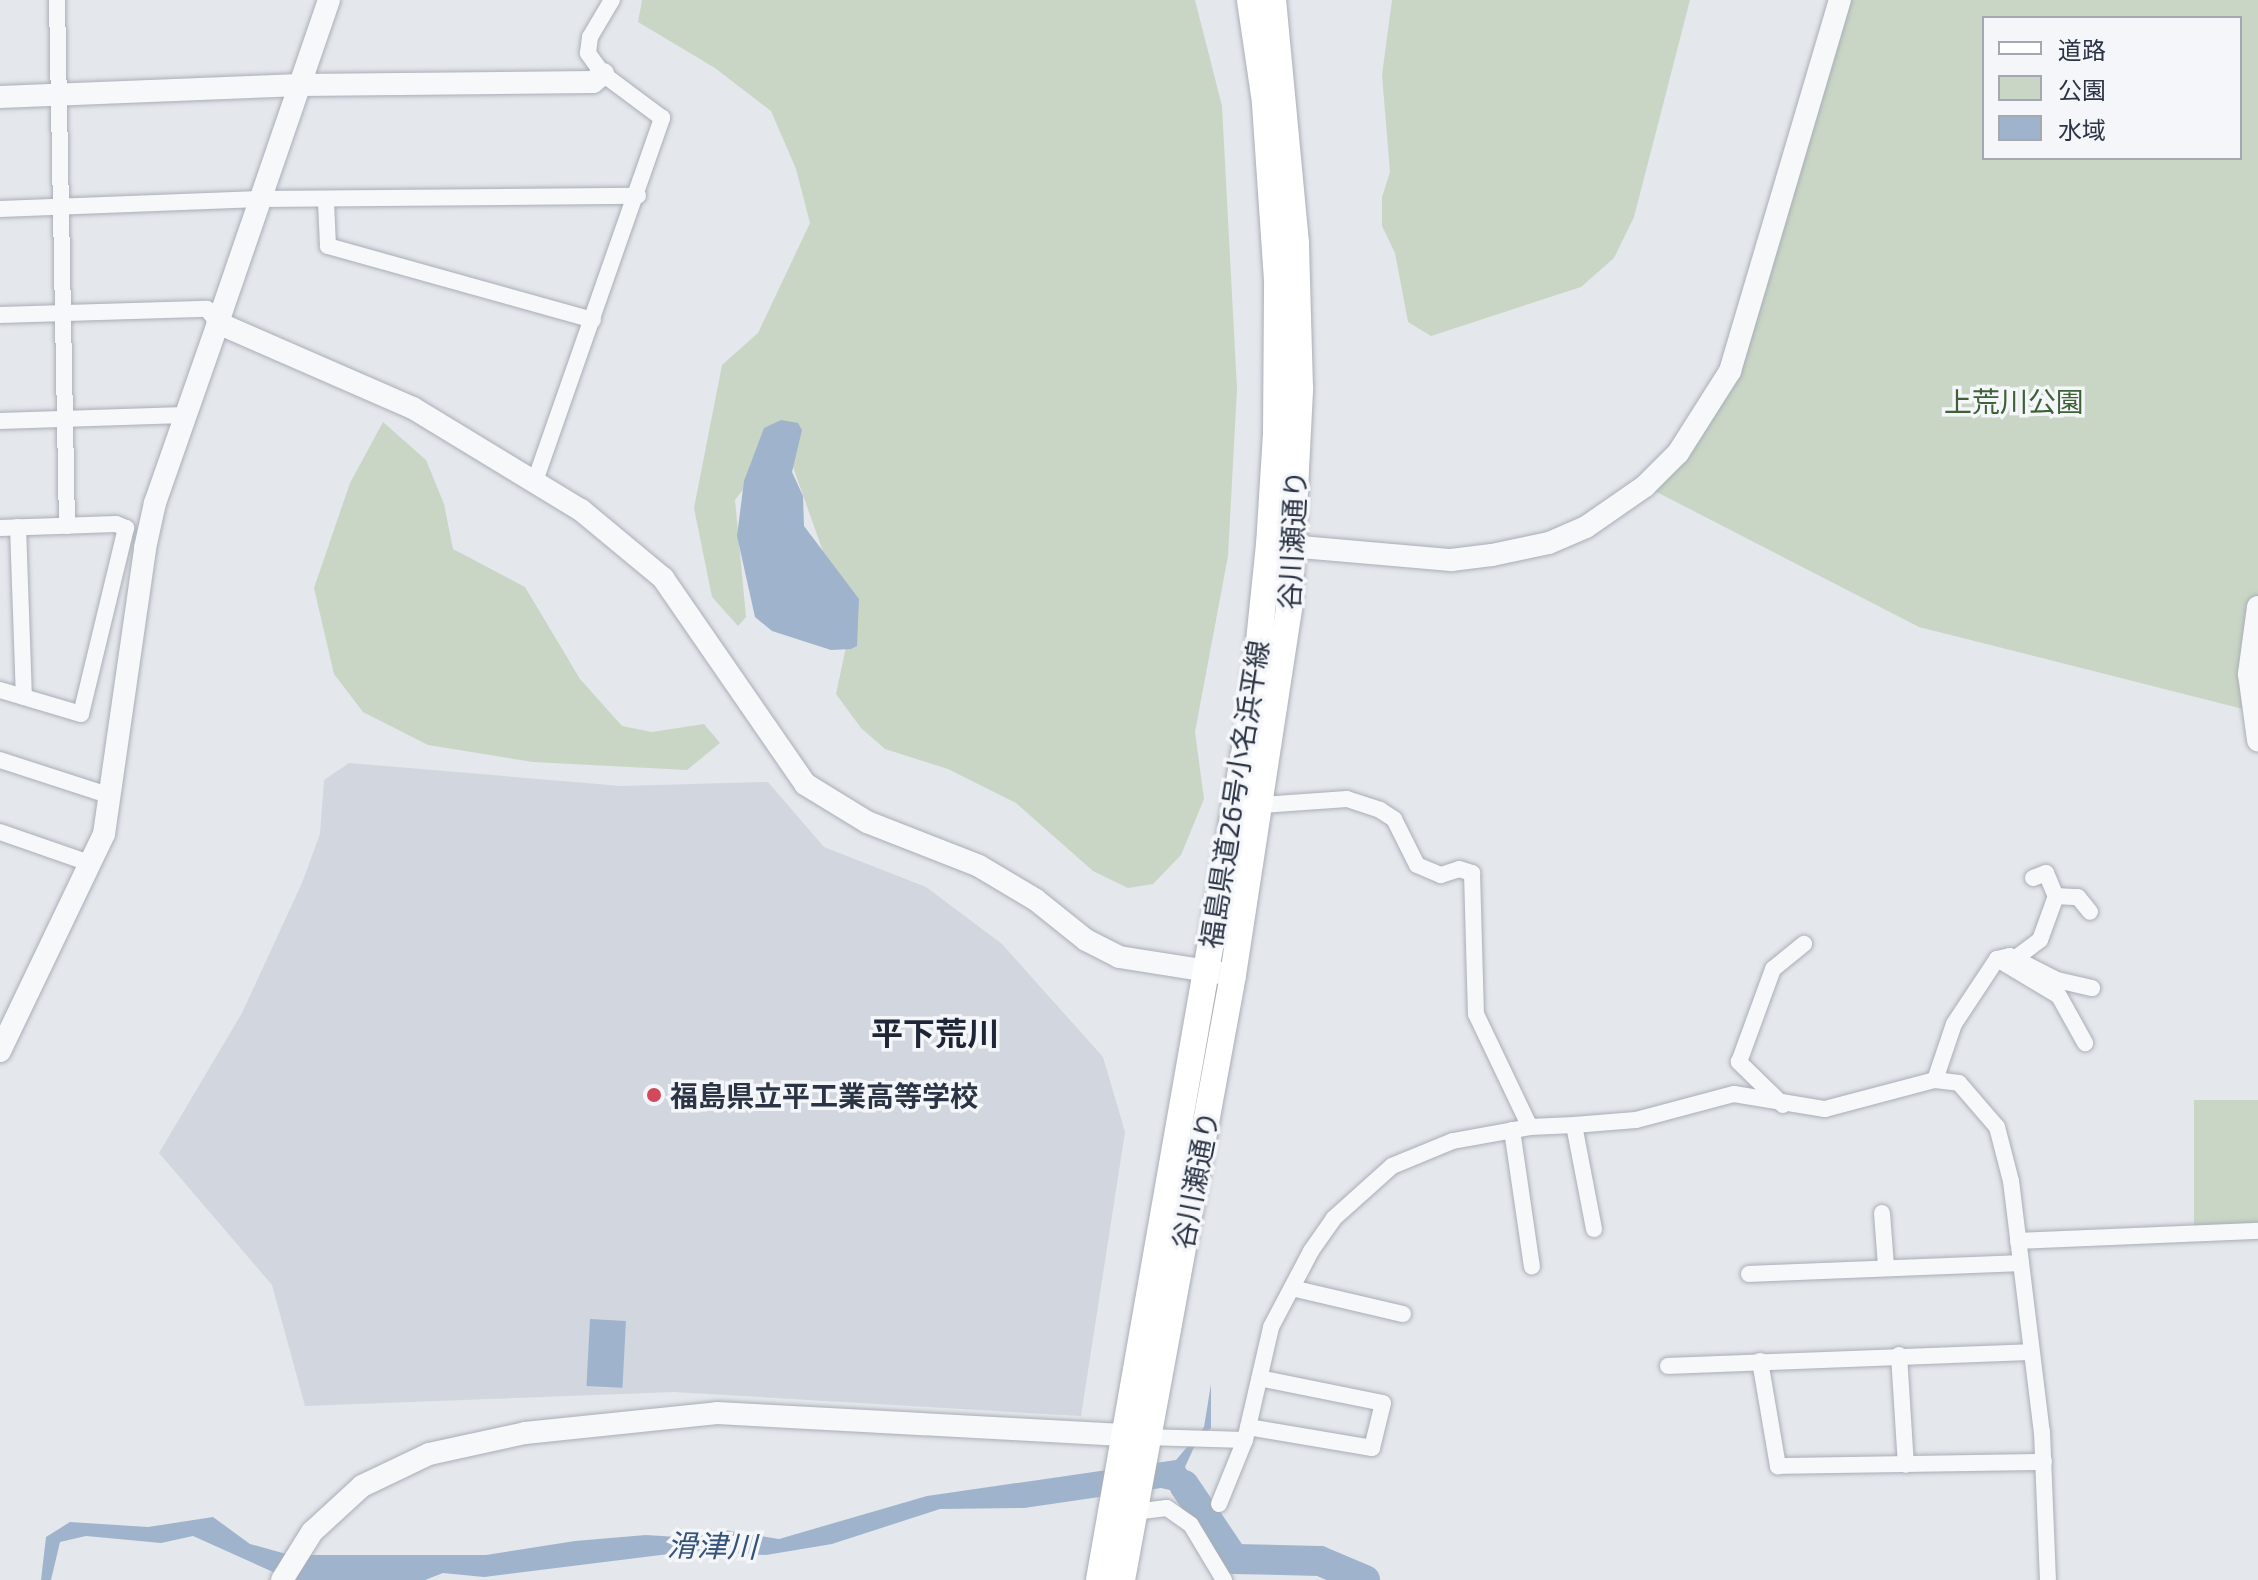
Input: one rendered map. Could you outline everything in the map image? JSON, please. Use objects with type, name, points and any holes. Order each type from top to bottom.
[{"type":"main road","name":"福島県道26号小名浜平線","points":[[1099,1580],[1129,1503],[1205,971],[1281,546],[1276,434],[1277,280],[1265,102],[1250,0]]},
{"type":"main road","name":"谷川瀬通り","points":[[1136,1444],[1233,975],[1262,805],[1281,546],[1300,388],[1296,243],[1273,0]]},
{"type":"main road","points":[[1122,1580],[1129,1503]]},
{"type":"street","points":[[57,0],[67,526]]},
{"type":"street","points":[[0,1051],[92,864],[111,796],[145,548],[184,415],[329,0]]},
{"type":"street","points":[[535,481],[638,196],[662,118],[603,74],[588,53],[590,37],[612,0]]},
{"type":"street","points":[[1281,546],[1451,560],[1492,555],[1549,543],[1586,527],[1645,486],[1678,453],[1730,371],[1840,0]]},
{"type":"street","points":[[0,97],[300,85],[593,82],[603,74]]},
{"type":"street","points":[[0,209],[260,199],[326,202],[638,196]]},
{"type":"street","points":[[326,202],[328,246],[593,320]]},
{"type":"street","points":[[0,315],[207,309],[218,323],[413,408],[535,481],[663,578],[805,784],[867,822],[979,866],[1036,900],[1086,940],[1119,957],[1233,975]]},
{"type":"street","points":[[0,421],[184,415]]},
{"type":"street","points":[[18,527],[24,697]]},
{"type":"street","points":[[0,528],[126,528],[81,714],[0,690]]},
{"type":"street","points":[[2258,607],[2249,674],[2258,740]]},
{"type":"street","points":[[0,760],[111,796]]},
{"type":"street","points":[[1262,805],[1347,799],[1380,810],[1394,819],[1417,865],[1441,875],[1459,869],[1472,873],[1476,1014],[1530,1127]]},
{"type":"street","points":[[0,832],[92,864]]},
{"type":"street","points":[[2016,958],[2040,940],[2056,896],[2046,873],[2033,878]]},
{"type":"street","points":[[2056,896],[2078,897],[2090,912]]},
{"type":"street","points":[[1784,1106],[1739,1062],[1773,969],[1804,944]]},
{"type":"street","points":[[1997,959],[2016,958],[2057,980],[2092,988]]},
{"type":"street","points":[[1997,959],[2059,996],[2085,1043]]},
{"type":"street","points":[[1935,1080],[1954,1024],[1997,959]]},
{"type":"street","points":[[1219,1504],[1246,1433],[1271,1327],[1333,1219],[1392,1166],[1453,1141],[1530,1127],[1636,1120],[1734,1094],[1784,1106],[1825,1109],[1935,1080],[1959,1083],[1997,1127],[2018,1241],[2028,1352],[2044,1462],[2041,1511],[2048,1580]]},
{"type":"street","points":[[1574,1125],[1594,1229]]},
{"type":"street","points":[[1512,1130],[1532,1267]]},
{"type":"street","points":[[1882,1213],[1886,1266]]},
{"type":"street","points":[[2018,1241],[2258,1231]]},
{"type":"street","points":[[1749,1274],[1886,1266],[2021,1263]]},
{"type":"street","points":[[1292,1288],[1403,1314]]},
{"type":"street","points":[[1668,1366],[2028,1352]]},
{"type":"street","points":[[1899,1355],[1906,1465]]},
{"type":"street","points":[[1760,1361],[1778,1466],[2044,1462]]},
{"type":"street","points":[[282,1580],[312,1532],[362,1486],[429,1454],[525,1433],[628,1420],[717,1413],[1136,1444],[1246,1433],[1372,1448],[1383,1403],[1259,1378]]},
{"type":"street","points":[[1129,1503],[1167,1508],[1191,1525],[1224,1580]]},
{"type":"shaded area","name":"福島県立平工業高等学校","points":[[349,763],[621,786],[768,782],[824,847],[926,887],[1002,944],[1103,1057],[1125,1132],[1081,1416],[674,1392],[305,1406],[272,1285],[159,1153],[242,1013],[302,883],[320,834],[324,780]]},
{"type":"green space","points":[[642,0],[1195,0],[1222,106],[1237,389],[1228,556],[1195,732],[1204,799],[1181,855],[1153,884],[1128,888],[1093,871],[1016,803],[948,769],[885,749],[861,728],[836,694],[850,628],[792,464],[764,462],[735,500],[746,617],[738,626],[712,597],[694,508],[722,365],[758,333],[810,223],[796,169],[771,111],[715,68],[638,22]]},
{"type":"green space","points":[[1392,0],[1690,0],[1634,217],[1614,258],[1581,287],[1431,336],[1408,322],[1395,253],[1382,226],[1382,197],[1390,172],[1382,75]]},
{"type":"green space","name":"上荒川公園","points":[[1840,0],[2258,0],[2258,740],[2251,711],[1919,627],[1645,486],[1706,415]]},
{"type":"green space","points":[[383,422],[426,460],[444,504],[453,549],[525,587],[580,679],[622,726],[652,732],[704,724],[720,743],[687,770],[533,762],[428,745],[363,712],[334,674],[314,588],[350,483]]},
{"type":"green space","points":[[2194,1100],[2258,1100],[2258,1231],[2194,1231]]},
{"type":"water","points":[[781,420],[798,423],[802,430],[792,472],[803,496],[804,526],[859,599],[857,646],[851,649],[831,650],[772,631],[755,617],[737,536],[744,481],[764,428]]},
{"type":"water","points":[[590,1319],[626,1321],[622,1388],[586,1386]]},
{"type":"water","points":[[1211,1384],[1211,1428],[1196,1443],[1185,1467],[1214,1514],[1200,1525],[1174,1491],[1161,1488],[1024,1508],[940,1509],[832,1544],[766,1555],[693,1551],[484,1577],[443,1573],[425,1580],[291,1580],[193,1536],[161,1543],[86,1536],[60,1542],[51,1580],[41,1580],[46,1537],[70,1522],[148,1527],[213,1517],[250,1544],[290,1555],[486,1555],[575,1541],[646,1535],[692,1538],[725,1530],[779,1539],[927,1496],[1176,1460],[1204,1427]]},
{"type":"waterway","name":"滑津川","points":[[1184,1485],[1234,1559],[1320,1561],[1365,1580]]},
{"type":"place","name":"福島県立平工業高等学校","points":[[654,1095]]},
{"type":"district","name":"平下荒川","points":[[935,1032]]}]
